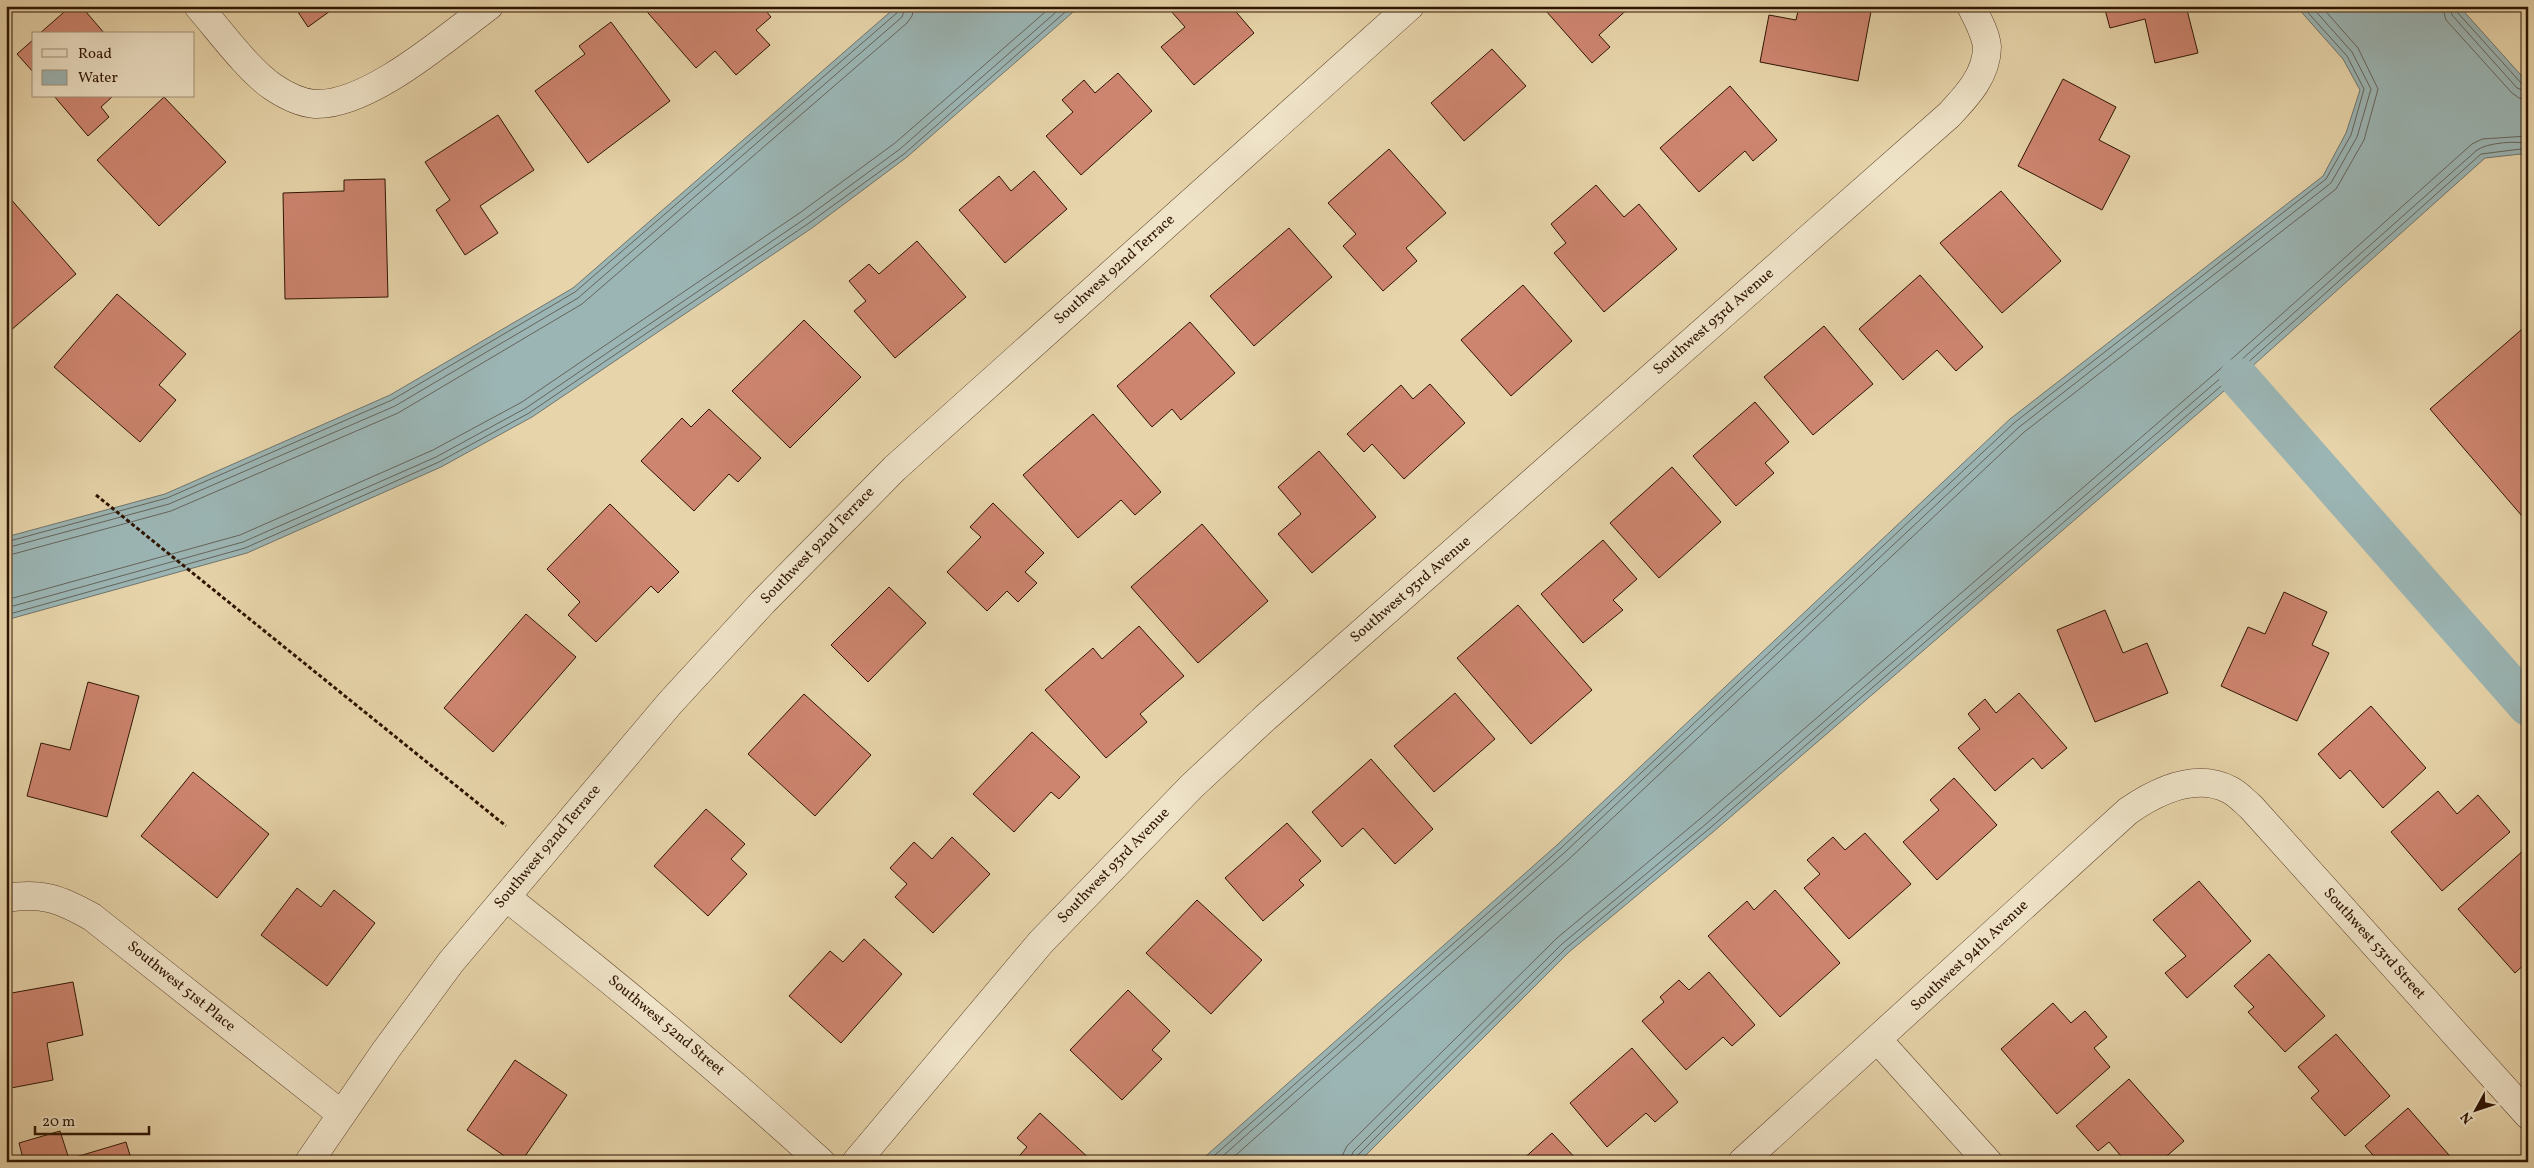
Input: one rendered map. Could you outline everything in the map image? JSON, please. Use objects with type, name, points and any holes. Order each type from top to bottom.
[{"type":"street","points":[[198,6],[272,86],[292,98],[315,104],[343,100],[366,91],[393,76],[489,6]]},
{"type":"street","name":"Southwest 92nd Terrace","points":[[309,1162],[341,1114],[451,962],[670,704],[763,602],[895,468],[1410,6]]},
{"type":"street","name":"Southwest 93rd Avenue","points":[[856,1162],[1041,942],[1192,786],[1265,718],[1949,116],[1970,92],[1982,69],[1986,47],[1971,6]]},
{"type":"street","name":"Southwest 94th Avenue","points":[[1742,1162],[2128,811],[2149,797],[2170,788],[2191,784],[2212,784]]},
{"type":"street","name":"Southwest 53rd Street","points":[[2212,784],[2231,790],[2252,807],[2528,1115]]},
{"type":"street","name":"Southwest 51st Place","points":[[6,898],[27,895],[49,897],[92,917],[341,1114]]},
{"type":"street","name":"Southwest 52nd Street","points":[[506,897],[604,973],[720,1070],[821,1162]]},
{"type":"street","points":[[1878,1040],[1988,1162]]},
{"type":"path","points":[[96,495],[506,826]]},
{"type":"water","points":[[897,6],[1080,6],[907,157],[812,228],[532,417],[441,467],[247,553],[6,620],[6,537],[165,494],[390,395],[573,288]]},
{"type":"water","points":[[2296,6],[2459,6],[2528,83],[2528,160],[2521,154],[2485,158],[2239,378],[1713,832],[1569,952],[1359,1162],[1199,1162],[1557,845],[2010,419],[2323,176],[2346,133],[2360,90],[2343,59]]},
{"type":"building","points":[[71,6],[81,6],[103,32],[41,32]]},
{"type":"building","points":[[294,6],[337,6],[308,27]]},
{"type":"building","points":[[642,6],[762,6],[771,17],[756,30],[770,45],[736,75],[715,51],[696,68]]},
{"type":"building","points":[[1175,6],[1231,6],[1254,33],[1194,85],[1161,47],[1185,27],[1170,10]]},
{"type":"building","points":[[1551,6],[1631,6],[1599,35],[1610,47],[1592,63],[1546,11]]},
{"type":"building","points":[[1799,6],[1872,6],[1858,81],[1760,62],[1769,15],[1796,20]]},
{"type":"building","points":[[2104,6],[2186,6],[2198,53],[2155,63],[2145,19],[2110,28]]},
{"type":"building","points":[[611,22],[670,101],[588,163],[535,91],[585,54],[579,46]]},
{"type":"building","points":[[32,41],[32,71],[17,54]]},
{"type":"building","points":[[1492,49],[1526,86],[1464,141],[1431,103]]},
{"type":"building","points":[[1118,73],[1152,111],[1081,175],[1046,136],[1073,112],[1062,100],[1084,80],[1095,93]]},
{"type":"building","points":[[2063,79],[2116,107],[2099,140],[2130,156],[2102,210],[2018,166]]},
{"type":"building","points":[[1730,86],[1777,140],[1753,161],[1745,151],[1699,192],[1660,148]]},
{"type":"building","points":[[56,98],[111,98],[101,107],[109,117],[88,136]]},
{"type":"building","points":[[165,98],[226,162],[159,226],[97,160]]},
{"type":"building","points":[[498,115],[534,170],[480,206],[498,233],[465,255],[436,210],[450,200],[425,162]]},
{"type":"building","points":[[1389,149],[1446,213],[1406,248],[1417,261],[1383,291],[1343,246],[1356,234],[1328,203]]},
{"type":"building","points":[[1034,171],[1067,209],[1005,263],[959,210],[999,176],[1011,191]]},
{"type":"building","points":[[385,179],[388,297],[285,299],[283,193],[344,191],[344,180]]},
{"type":"building","points":[[1596,185],[1624,217],[1639,204],[1677,249],[1604,312],[1554,253],[1566,243],[1551,224]]},
{"type":"building","points":[[2001,191],[2061,261],[2002,313],[1940,243]]},
{"type":"building","points":[[9,197],[76,274],[10,331],[6,326],[6,199]]},
{"type":"building","points":[[1289,228],[1332,277],[1254,346],[1210,296]]},
{"type":"building","points":[[917,241],[966,297],[895,358],[854,311],[866,301],[849,281],[869,264],[879,274]]},
{"type":"building","points":[[1920,275],[1983,347],[1956,371],[1937,350],[1903,380],[1859,329]]},
{"type":"building","points":[[1523,285],[1572,341],[1511,396],[1461,340]]},
{"type":"building","points":[[117,294],[186,354],[159,385],[176,400],[140,442],[54,367]]},
{"type":"building","points":[[804,320],[861,377],[790,448],[732,391]]},
{"type":"building","points":[[1190,322],[1235,373],[1181,420],[1172,409],[1152,427],[1117,386]]},
{"type":"building","points":[[2528,324],[2528,523],[2430,409]]},
{"type":"building","points":[[1824,326],[1873,384],[1813,435],[1764,377]]},
{"type":"building","points":[[1430,384],[1465,423],[1404,479],[1372,444],[1364,452],[1347,434],[1401,385],[1413,399]]},
{"type":"building","points":[[1755,402],[1789,442],[1765,463],[1774,473],[1736,506],[1693,456]]},
{"type":"building","points":[[709,409],[761,458],[738,482],[729,474],[694,511],[641,461],[682,418],[691,427]]},
{"type":"building","points":[[1093,414],[1161,492],[1135,515],[1121,500],[1078,538],[1023,475]]},
{"type":"building","points":[[1319,451],[1376,517],[1312,573],[1278,534],[1301,514],[1278,487]]},
{"type":"building","points":[[1672,467],[1721,522],[1659,578],[1610,523]]},
{"type":"building","points":[[993,503],[1044,553],[1025,572],[1037,583],[1018,602],[1007,591],[987,611],[947,572],[981,537],[970,527]]},
{"type":"building","points":[[610,504],[679,572],[658,593],[651,586],[596,642],[568,615],[580,602],[547,569]]},
{"type":"building","points":[[1202,524],[1268,601],[1198,663],[1131,587]]},
{"type":"building","points":[[1603,540],[1637,579],[1613,600],[1623,610],[1583,643],[1541,594]]},
{"type":"building","points":[[889,587],[926,623],[868,682],[831,645]]},
{"type":"building","points":[[2284,592],[2327,612],[2312,645],[2329,653],[2297,721],[2221,686],[2248,627],[2265,634]]},
{"type":"building","points":[[1518,605],[1592,690],[1531,744],[1457,658]]},
{"type":"building","points":[[2105,610],[2123,653],[2147,643],[2168,693],[2095,722],[2057,630]]},
{"type":"building","points":[[526,614],[576,657],[493,752],[444,708]]},
{"type":"building","points":[[1139,626],[1184,676],[1140,714],[1147,722],[1106,758],[1045,690],[1093,648],[1102,659]]},
{"type":"building","points":[[88,682],[139,696],[107,817],[27,796],[41,743],[70,750]]},
{"type":"building","points":[[1455,693],[1495,739],[1434,792],[1394,746]]},
{"type":"building","points":[[2019,693],[2067,748],[2042,769],[2033,758],[1995,791],[1958,748],[1980,729],[1968,714],[1985,699],[1996,713]]},
{"type":"building","points":[[804,694],[871,755],[815,816],[748,754]]},
{"type":"building","points":[[2371,706],[2426,768],[2383,808],[2350,770],[2340,779],[2318,754]]},
{"type":"building","points":[[1032,732],[1080,777],[1059,799],[1051,792],[1014,832],[973,794]]},
{"type":"building","points":[[1371,759],[1433,829],[1395,864],[1363,828],[1342,847],[1312,812]]},
{"type":"building","points":[[193,772],[269,834],[217,898],[141,836]]},
{"type":"building","points":[[1954,778],[1997,825],[1937,880],[1903,842],[1939,810],[1930,800]]},
{"type":"building","points":[[2438,791],[2457,814],[2478,795],[2510,832],[2442,891],[2391,832]]},
{"type":"building","points":[[706,809],[745,844],[731,859],[747,874],[708,916],[654,866]]},
{"type":"building","points":[[1287,823],[1321,861],[1299,880],[1304,885],[1263,921],[1225,878]]},
{"type":"building","points":[[1865,833],[1911,884],[1849,939],[1804,888],[1820,874],[1807,860],[1833,837],[1845,850]]},
{"type":"building","points":[[952,837],[990,874],[933,933],[895,897],[907,884],[890,868],[914,842],[932,859]]},
{"type":"building","points":[[2525,849],[2528,852],[2528,961],[2515,973],[2458,909]]},
{"type":"building","points":[[2199,881],[2251,941],[2187,998],[2165,973],[2186,956],[2153,920]]},
{"type":"building","points":[[297,888],[321,907],[334,890],[375,923],[327,986],[261,935]]},
{"type":"building","points":[[1775,890],[1840,963],[1780,1017],[1708,936],[1747,901],[1754,910]]},
{"type":"building","points":[[1197,900],[1262,960],[1211,1014],[1146,953]]},
{"type":"building","points":[[864,939],[902,974],[841,1043],[789,996],[830,951],[843,962]]},
{"type":"building","points":[[2269,954],[2325,1016],[2285,1052],[2248,1012],[2254,1007],[2234,986]]},
{"type":"building","points":[[1709,972],[1755,1025],[1732,1046],[1723,1037],[1686,1070],[1642,1021],[1664,1002],[1660,997],[1679,980],[1689,990]]},
{"type":"building","points":[[73,982],[83,1035],[47,1043],[53,1080],[6,1089],[6,994]]},
{"type":"building","points":[[1128,990],[1170,1031],[1152,1050],[1162,1059],[1122,1100],[1070,1050]]},
{"type":"building","points":[[2053,1003],[2071,1023],[2085,1011],[2107,1037],[2094,1048],[2110,1067],[2057,1114],[2001,1049]]},
{"type":"building","points":[[2336,1034],[2390,1096],[2345,1136],[2311,1098],[2319,1091],[2298,1067]]},
{"type":"building","points":[[1632,1048],[1678,1102],[1655,1122],[1646,1113],[1607,1147],[1570,1103]]},
{"type":"building","points":[[515,1060],[567,1095],[521,1162],[513,1162],[467,1130]]},
{"type":"building","points":[[2129,1079],[2184,1141],[2160,1162],[2126,1162],[2109,1142],[2098,1151],[2076,1126]]},
{"type":"building","points":[[2408,1108],[2455,1162],[2379,1162],[2365,1146]]},
{"type":"building","points":[[1040,1113],[1092,1162],[1014,1162],[1027,1147],[1017,1138]]},
{"type":"building","points":[[60,1131],[69,1159],[126,1142],[132,1162],[24,1162],[19,1143]]},
{"type":"building","points":[[1552,1133],[1579,1162],[1520,1162]]},
{"type":"waterway","points":[[2239,378],[2528,706]]}]
